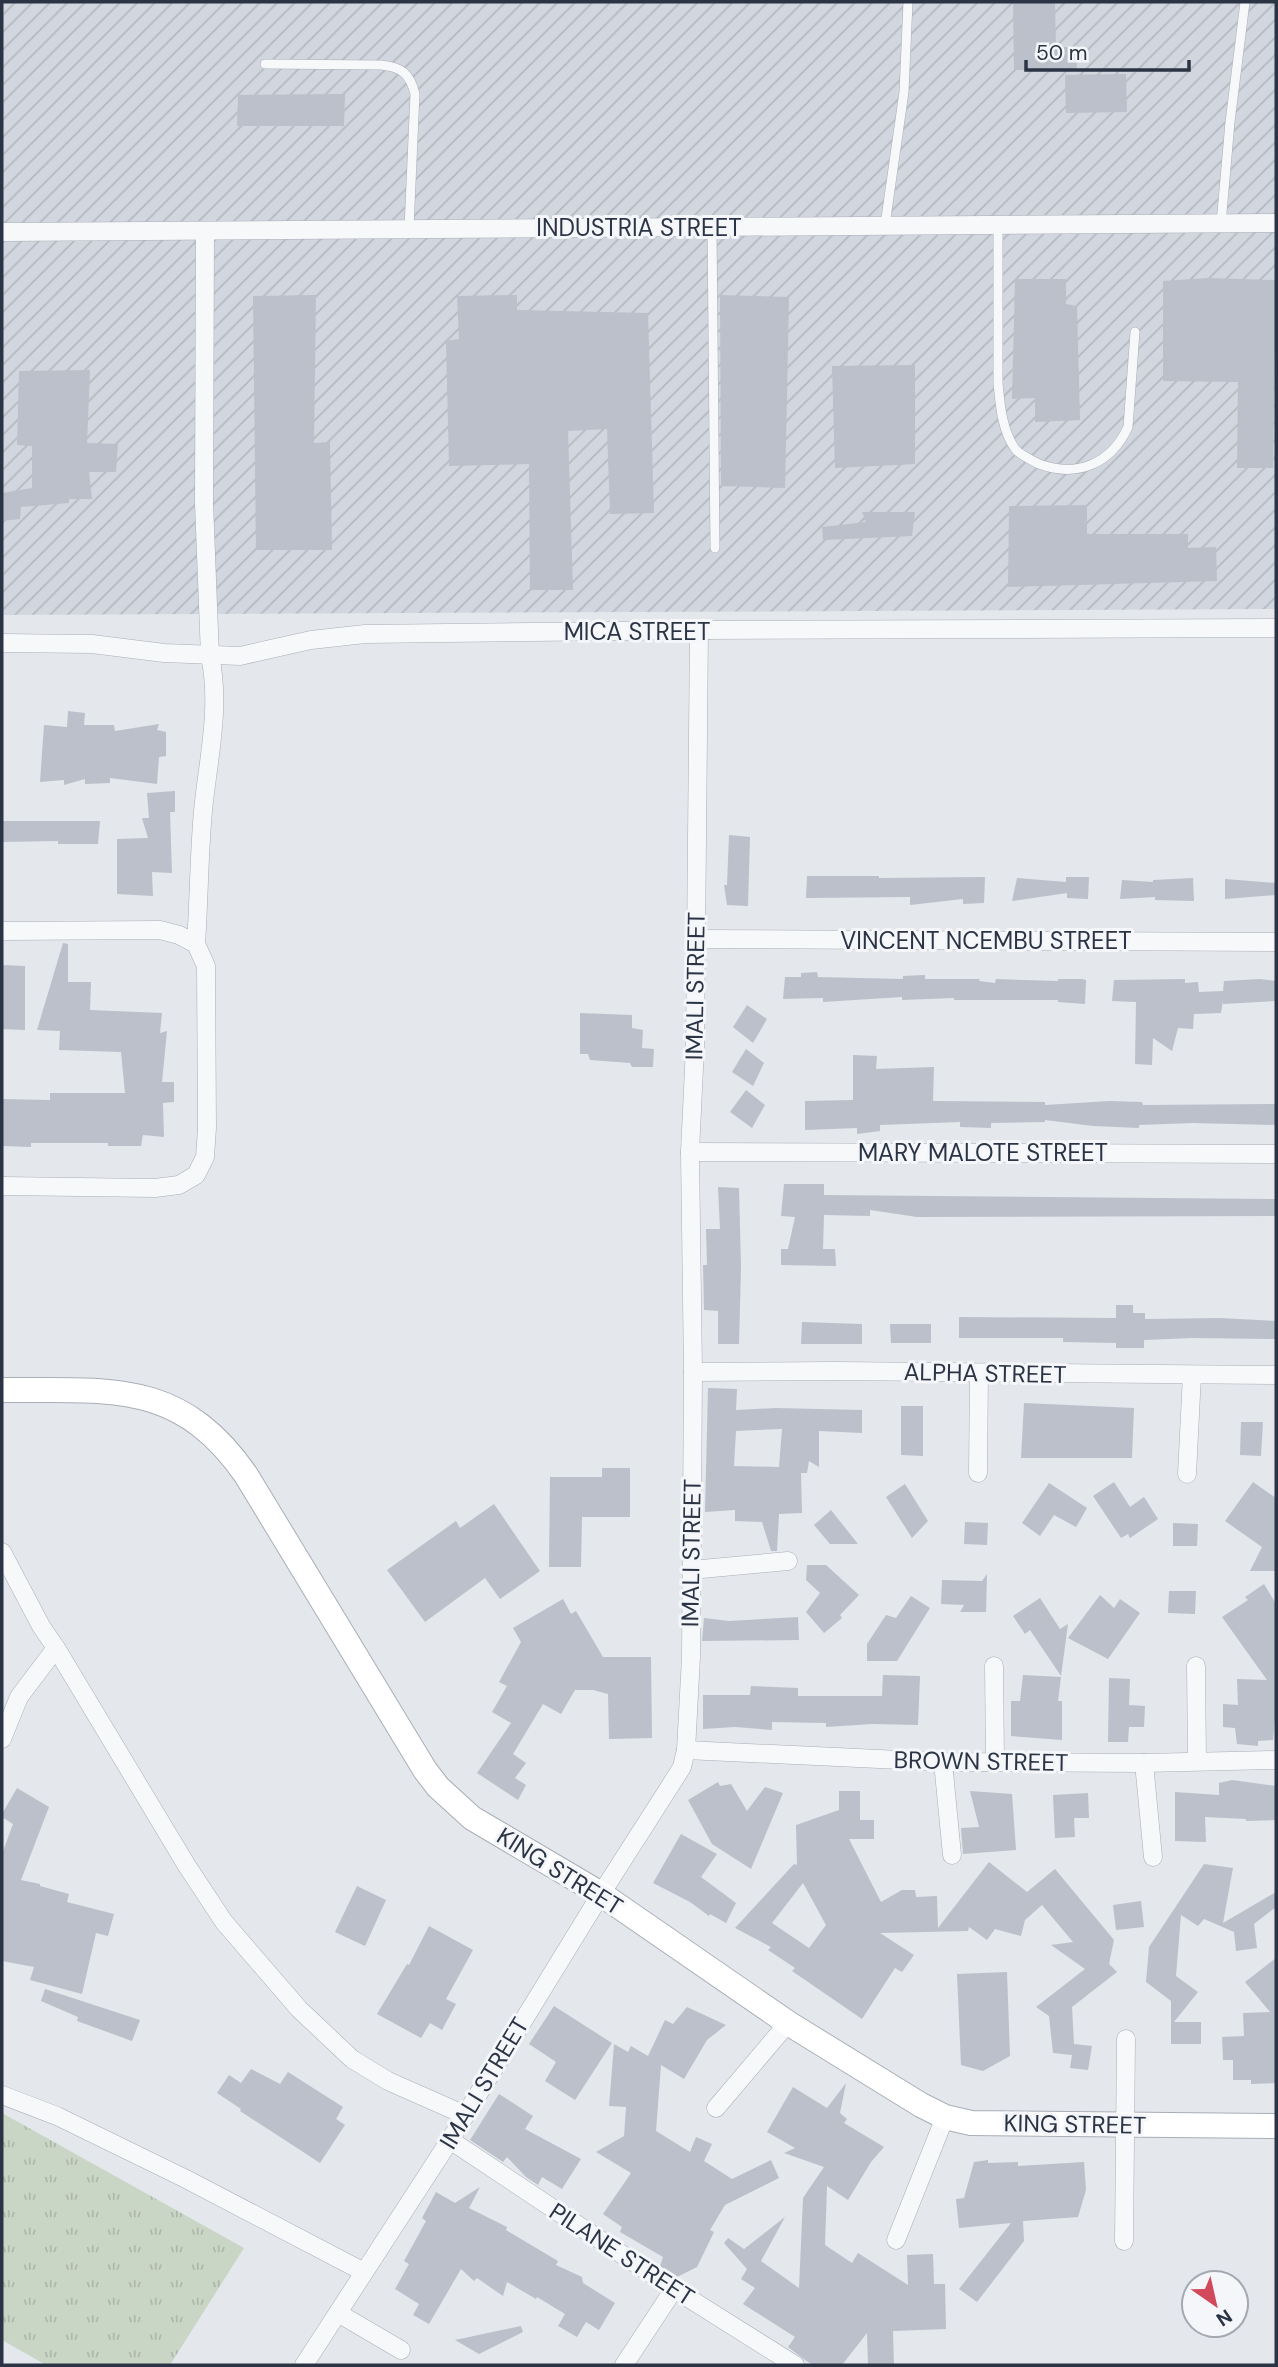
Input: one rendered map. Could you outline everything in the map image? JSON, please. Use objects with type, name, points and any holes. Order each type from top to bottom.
[{"type":"street","name":"INDUSTRIA STREET","points":[[2,232],[1276,223]]},
{"type":"street","points":[[2,1186],[155,1188],[179,1185],[196,1175],[205,1157],[207,971],[196,944],[203,810],[214,719],[214,684],[210,656],[204,503],[205,231]]},
{"type":"street","name":"MICA STREET","points":[[2,643],[92,644],[210,656],[246,656],[311,640],[365,634],[1276,628]]},
{"type":"street","name":"IMALI STREET","points":[[304,2365],[450,2140],[682,1767],[691,1657],[693,1372],[690,1152],[695,1048],[699,630]]},
{"type":"street","points":[[2,931],[159,930],[179,935],[196,944]]},
{"type":"street","name":"VINCENT NCEMBU STREET","points":[[695,939],[1276,942]]},
{"type":"street","name":"MARY MALOTE STREET","points":[[690,1152],[1276,1154]]},
{"type":"street","name":"ALPHA STREET","points":[[693,1372],[1276,1375]]},
{"type":"street","points":[[978,1473],[979,1373]]},
{"type":"street","points":[[1187,1474],[1192,1375]]},
{"type":"street","name":"KING STREET","points":[[2,1390],[93,1391],[146,1397],[207,1428],[219,1439],[246,1475],[413,1751],[438,1787],[472,1818],[601,1894],[788,2023],[921,2105],[945,2117],[971,2123],[1276,2126]]},
{"type":"street","points":[[2,1552],[41,1626],[224,1922],[299,2009],[352,2059],[388,2081],[465,2115]]},
{"type":"street","points":[[691,1570],[788,1562]]},
{"type":"street","points":[[2,1739],[19,1697],[56,1648]]},
{"type":"street","points":[[994,1666],[995,1762]]},
{"type":"street","points":[[1196,1666],[1197,1761]]},
{"type":"street","name":"BROWN STREET","points":[[685,1750],[943,1762],[1144,1763],[1276,1760]]},
{"type":"street","points":[[943,1762],[952,1855]]},
{"type":"street","points":[[1144,1763],[1153,1857]]},
{"type":"street","points":[[716,2108],[788,2023]]},
{"type":"street","points":[[1124,2241],[1126,2039]]},
{"type":"street","points":[[2,2095],[57,2116],[186,2179],[364,2272]]},
{"type":"street","points":[[896,2240],[945,2117]]},
{"type":"street","name":"PILANE STREET","points":[[450,2140],[674,2289],[795,2365]]},
{"type":"street","points":[[624,2365],[674,2289]]},
{"type":"street","points":[[338,2313],[401,2350]]},
{"type":"lane","points":[[885,225],[904,92],[908,2]]},
{"type":"lane","points":[[1222,223],[1230,122],[1245,2]]},
{"type":"lane","points":[[265,64],[381,65],[396,67],[405,72],[415,94],[409,228]]},
{"type":"lane","points":[[998,225],[1000,404],[1007,433],[1023,456],[1053,468],[1077,470],[1098,462],[1122,440],[1128,427],[1135,332]]},
{"type":"lane","points":[[712,226],[715,548]]},
{"type":"shaded area","points":[[2,2],[1276,2],[1276,609],[2,615]]},
{"type":"green space","points":[[2,2113],[244,2248],[170,2365],[46,2365],[2,2340]]},
{"type":"building","points":[[1013,2],[1055,2],[1056,47],[1076,47],[1077,70],[1014,70]]},
{"type":"building","points":[[1126,74],[1127,112],[1066,113],[1065,75]]},
{"type":"building","points":[[345,94],[344,126],[237,126],[238,95]]},
{"type":"building","points":[[1208,278],[1276,280],[1273,468],[1237,468],[1238,382],[1163,381],[1163,281]]},
{"type":"building","points":[[1015,279],[1066,279],[1066,304],[1077,306],[1080,420],[1035,422],[1035,398],[1012,399]]},
{"type":"building","points":[[316,295],[314,443],[330,442],[332,550],[256,550],[253,296]]},
{"type":"building","points":[[517,295],[517,310],[648,313],[654,513],[610,514],[607,429],[568,431],[573,590],[530,590],[529,464],[449,466],[446,341],[459,339],[457,296]]},
{"type":"building","points":[[720,295],[789,297],[785,488],[721,486]]},
{"type":"building","points":[[915,365],[915,464],[835,468],[832,366]]},
{"type":"building","points":[[90,370],[87,443],[118,444],[116,472],[89,472],[92,499],[69,499],[69,503],[21,507],[20,519],[2,521],[2,493],[32,488],[32,446],[17,445],[19,371]]},
{"type":"building","points":[[1087,505],[1087,534],[1188,534],[1188,548],[1216,547],[1217,581],[1008,587],[1009,506]]},
{"type":"building","points":[[862,512],[915,512],[912,536],[823,540],[822,527],[866,522]]},
{"type":"building","points":[[68,711],[85,713],[84,725],[114,725],[115,731],[159,724],[157,730],[166,732],[166,756],[159,757],[157,784],[110,778],[110,783],[85,784],[85,779],[64,785],[64,780],[40,782],[44,725],[67,727]]},
{"type":"building","points":[[175,791],[175,812],[170,812],[172,873],[152,872],[153,896],[117,894],[117,839],[148,838],[142,818],[149,818],[147,793]]},
{"type":"building","points":[[2,821],[100,821],[98,844],[58,844],[58,841],[2,842]]},
{"type":"building","points":[[729,835],[750,837],[748,906],[727,905],[724,885],[727,885]]},
{"type":"building","points":[[807,876],[985,877],[984,903],[963,904],[963,899],[910,905],[910,897],[806,898]]},
{"type":"building","points":[[1066,877],[1089,877],[1088,899],[1067,898],[1067,893],[1012,901],[1017,878],[1066,882]]},
{"type":"building","points":[[1193,878],[1194,901],[1155,900],[1155,897],[1120,899],[1122,880],[1153,882]]},
{"type":"building","points":[[1225,879],[1276,883],[1276,895],[1225,899]]},
{"type":"building","points":[[63,943],[68,944],[68,982],[91,982],[90,1010],[162,1013],[160,1033],[167,1031],[162,1082],[174,1082],[174,1102],[163,1103],[164,1137],[143,1135],[141,1146],[31,1143],[31,1147],[2,1146],[2,1099],[50,1100],[50,1093],[125,1093],[121,1052],[59,1050],[60,1031],[37,1030]]},
{"type":"building","points":[[2,965],[25,966],[25,1030],[2,1029]]},
{"type":"building","points":[[817,972],[818,977],[903,979],[903,976],[925,975],[925,979],[980,979],[979,981],[995,983],[996,979],[1082,979],[1086,980],[1085,1004],[1058,1000],[902,1000],[902,997],[823,1002],[823,998],[783,999],[785,977],[801,977],[801,973]]},
{"type":"building","points":[[1185,979],[1185,983],[1198,982],[1199,992],[1223,991],[1224,981],[1276,981],[1276,1001],[1223,1004],[1223,1000],[1221,1013],[1194,1014],[1193,1029],[1178,1028],[1172,1051],[1153,1038],[1152,1065],[1135,1064],[1136,1002],[1112,1001],[1114,980]]},
{"type":"building","points":[[747,1005],[767,1019],[753,1043],[733,1027]]},
{"type":"building","points":[[580,1013],[632,1015],[632,1028],[643,1030],[642,1048],[654,1049],[653,1067],[632,1067],[630,1063],[590,1060],[588,1054],[580,1054]]},
{"type":"building","points":[[746,1049],[764,1063],[753,1086],[732,1072]]},
{"type":"building","points":[[853,1055],[877,1056],[876,1069],[934,1067],[933,1101],[1045,1102],[1045,1105],[1109,1101],[1142,1102],[1143,1105],[1276,1104],[1276,1125],[1193,1123],[1139,1125],[1139,1128],[1045,1120],[991,1123],[991,1128],[960,1127],[960,1122],[880,1125],[880,1131],[857,1134],[857,1128],[805,1130],[805,1101],[853,1100]]},
{"type":"building","points":[[746,1090],[765,1105],[752,1128],[730,1112]]},
{"type":"building","points":[[784,1184],[824,1184],[824,1195],[1276,1199],[1276,1216],[917,1217],[870,1210],[870,1216],[824,1215],[823,1249],[835,1249],[836,1266],[781,1265],[781,1249],[788,1249],[795,1217],[781,1216]]},
{"type":"building","points":[[718,1187],[739,1188],[739,1344],[718,1344],[718,1311],[704,1310],[703,1265],[707,1265],[706,1229],[720,1229]]},
{"type":"building","points":[[1116,1305],[1133,1305],[1133,1313],[1145,1313],[1145,1319],[1220,1318],[1276,1321],[1276,1339],[1144,1340],[1144,1348],[1116,1348],[1116,1343],[1063,1342],[1063,1338],[959,1338],[959,1317],[1116,1318]]},
{"type":"building","points":[[802,1322],[862,1324],[862,1344],[801,1344]]},
{"type":"building","points":[[890,1324],[931,1324],[931,1343],[891,1343]]},
{"type":"building","points":[[708,1388],[737,1389],[736,1410],[862,1410],[862,1433],[819,1431],[819,1467],[809,1461],[807,1473],[801,1473],[802,1513],[779,1514],[777,1551],[771,1551],[762,1522],[735,1521],[735,1510],[705,1512]],"holes":[[[782,1429],[779,1467],[734,1466],[736,1431]]]},
{"type":"building","points":[[1024,1403],[1134,1408],[1132,1458],[1021,1458]]},
{"type":"building","points":[[901,1406],[923,1406],[923,1456],[901,1455]]},
{"type":"building","points":[[1241,1422],[1263,1422],[1261,1456],[1240,1455]]},
{"type":"building","points":[[602,1468],[630,1468],[630,1517],[582,1517],[581,1567],[549,1567],[550,1477],[602,1477]]},
{"type":"building","points":[[1114,1482],[1130,1507],[1144,1497],[1158,1519],[1130,1538],[1128,1534],[1121,1538],[1093,1496]]},
{"type":"building","points":[[1253,1482],[1276,1498],[1276,1571],[1250,1571],[1262,1547],[1225,1521]]},
{"type":"building","points":[[1049,1483],[1087,1508],[1076,1527],[1054,1515],[1040,1536],[1022,1523]]},
{"type":"building","points":[[905,1484],[928,1521],[912,1538],[886,1497]]},
{"type":"building","points":[[494,1504],[540,1571],[500,1599],[485,1578],[425,1622],[387,1570],[456,1521],[460,1528]]},
{"type":"building","points":[[831,1510],[858,1544],[830,1544],[814,1525]]},
{"type":"building","points":[[965,1522],[988,1523],[987,1545],[964,1544]]},
{"type":"building","points":[[1173,1523],[1198,1524],[1197,1546],[1173,1546]]},
{"type":"building","points":[[807,1565],[826,1565],[859,1595],[840,1615],[842,1618],[824,1633],[806,1612],[820,1593],[806,1580]]},
{"type":"building","points":[[987,1574],[986,1612],[960,1612],[964,1605],[941,1604],[942,1580],[982,1581]]},
{"type":"building","points":[[1264,1584],[1276,1604],[1276,1708],[1273,1740],[1258,1741],[1258,1746],[1237,1744],[1235,1728],[1223,1727],[1223,1704],[1238,1705],[1237,1679],[1267,1680],[1222,1617],[1248,1600],[1245,1597]]},
{"type":"building","points":[[1169,1591],[1196,1591],[1195,1614],[1168,1613]]},
{"type":"building","points":[[1100,1595],[1114,1608],[1120,1599],[1140,1613],[1108,1659],[1068,1638]]},
{"type":"building","points":[[911,1596],[930,1608],[897,1661],[867,1661],[867,1644],[886,1615],[896,1618]]},
{"type":"building","points":[[1040,1598],[1060,1629],[1068,1624],[1061,1676],[1030,1630],[1025,1634],[1013,1616]]},
{"type":"building","points":[[563,1599],[571,1614],[576,1611],[603,1657],[651,1657],[652,1738],[609,1739],[608,1694],[593,1690],[575,1690],[561,1714],[543,1704],[513,1754],[526,1763],[515,1778],[526,1785],[518,1800],[477,1773],[511,1723],[492,1712],[507,1686],[499,1682],[521,1642],[513,1628]]},
{"type":"building","points":[[798,1617],[799,1640],[702,1641],[704,1618],[729,1621]]},
{"type":"building","points":[[883,1675],[920,1676],[918,1725],[826,1727],[826,1723],[772,1722],[772,1730],[735,1727],[703,1729],[703,1695],[750,1695],[751,1686],[798,1688],[798,1696],[882,1696]]},
{"type":"building","points":[[1023,1675],[1061,1677],[1058,1701],[1062,1701],[1062,1740],[1011,1736],[1011,1701],[1020,1701]]},
{"type":"building","points":[[1109,1678],[1130,1679],[1129,1705],[1145,1706],[1144,1727],[1129,1727],[1128,1742],[1108,1742]]},
{"type":"building","points":[[1232,1780],[1276,1786],[1276,1820],[1246,1821],[1205,1817],[1206,1842],[1175,1841],[1175,1792],[1219,1795],[1219,1783]]},
{"type":"building","points":[[718,1782],[720,1786],[731,1784],[747,1811],[765,1787],[783,1793],[751,1869],[712,1844],[688,1800]]},
{"type":"building","points":[[17,1788],[49,1807],[21,1880],[69,1894],[67,1902],[114,1914],[108,1936],[96,1933],[82,1994],[30,1980],[34,1967],[2,1961],[2,1854],[13,1824],[2,1817],[2,1814]]},
{"type":"building","points":[[839,1791],[860,1791],[860,1820],[874,1820],[874,1839],[849,1839],[881,1902],[902,1890],[915,1890],[916,1897],[937,1896],[938,1928],[989,1862],[1027,1892],[1055,1869],[1114,1940],[1109,1964],[1117,1972],[1072,2007],[1074,2044],[1092,2046],[1088,2070],[1070,2068],[1072,2055],[1053,2053],[1049,2016],[1036,2007],[1085,1969],[1051,1945],[1073,1942],[1042,1905],[1025,1920],[1021,1936],[995,1929],[987,1940],[969,1927],[968,1931],[880,1933],[914,1955],[902,1972],[895,1968],[862,2019],[792,1971],[795,1968],[768,1950],[771,1947],[735,1928],[794,1864],[797,1865],[796,1825],[839,1810]],"holes":[[[803,1883],[826,1925],[809,1948],[772,1923]]]},
{"type":"building","points":[[970,1791],[1012,1794],[1016,1850],[963,1854],[961,1828],[979,1827]]},
{"type":"building","points":[[1088,1793],[1089,1818],[1074,1818],[1075,1837],[1055,1838],[1053,1795]]},
{"type":"building","points":[[681,1834],[717,1854],[701,1877],[736,1903],[726,1923],[653,1883]]},
{"type":"building","points":[[1204,1864],[1233,1868],[1223,1923],[1276,1892],[1276,1907],[1254,1924],[1257,1948],[1236,1951],[1234,1932],[1204,1919],[1198,1926],[1181,1915],[1176,1976],[1198,1992],[1174,2022],[1201,2022],[1201,2044],[1171,2044],[1171,2001],[1146,1982],[1149,1947]]},
{"type":"building","points":[[357,1886],[386,1900],[365,1946],[335,1932]]},
{"type":"building","points":[[1141,1901],[1144,1927],[1116,1930],[1113,1905]]},
{"type":"building","points":[[429,1926],[473,1950],[446,1999],[456,2004],[442,2030],[430,2023],[421,2038],[377,2014],[407,1964],[409,1965]]},
{"type":"building","points":[[1276,1958],[1276,2083],[1251,2084],[1251,2080],[1233,2080],[1233,2060],[1223,2060],[1222,2037],[1244,2036],[1243,2013],[1270,2012],[1245,1982]]},
{"type":"building","points":[[1007,1972],[1010,2056],[983,2071],[961,2065],[957,1974]]},
{"type":"building","points":[[45,1989],[140,2020],[132,2041],[77,2021],[78,2017],[41,2001]]},
{"type":"building","points":[[554,2006],[612,2043],[575,2100],[545,2081],[556,2062],[529,2044]]},
{"type":"building","points":[[687,2007],[726,2025],[707,2040],[684,2079],[661,2065],[656,2131],[690,2152],[696,2137],[712,2144],[704,2161],[732,2179],[771,2160],[779,2178],[725,2205],[710,2230],[714,2232],[697,2267],[677,2277],[660,2266],[663,2257],[620,2232],[622,2227],[603,2214],[631,2173],[596,2152],[624,2136],[626,2107],[609,2106],[614,2044],[628,2052],[631,2046],[648,2056],[665,2020],[673,2024]]},
{"type":"building","points":[[251,2069],[280,2084],[288,2072],[343,2107],[336,2119],[345,2125],[320,2163],[217,2093],[229,2075],[241,2083]]},
{"type":"building","points":[[846,2083],[840,2113],[847,2119],[844,2123],[884,2147],[871,2162],[848,2200],[827,2186],[825,2245],[852,2263],[858,2253],[908,2285],[907,2255],[933,2254],[934,2284],[945,2284],[946,2329],[893,2331],[894,2365],[868,2365],[867,2333],[842,2365],[813,2365],[805,2360],[788,2347],[795,2337],[743,2304],[755,2288],[741,2279],[747,2269],[724,2243],[728,2238],[744,2249],[785,2217],[761,2261],[799,2288],[803,2198],[824,2167],[784,2153],[795,2148],[767,2132],[793,2087],[827,2108]]},
{"type":"building","points":[[499,2094],[533,2116],[525,2129],[581,2159],[562,2189],[542,2177],[538,2185],[526,2177],[507,2157],[503,2162],[470,2140]]},
{"type":"building","points":[[988,2160],[988,2163],[1018,2162],[1018,2166],[1084,2162],[1086,2190],[1078,2217],[1023,2221],[1024,2241],[977,2302],[959,2289],[1011,2223],[959,2228],[956,2199],[964,2198],[974,2162]]},
{"type":"building","points":[[480,2187],[469,2208],[507,2227],[506,2230],[558,2261],[556,2265],[582,2277],[583,2283],[615,2303],[599,2330],[586,2322],[577,2337],[558,2326],[565,2314],[537,2297],[536,2299],[507,2282],[503,2296],[477,2278],[474,2281],[461,2269],[429,2324],[413,2315],[419,2304],[395,2289],[409,2264],[404,2261],[426,2221],[422,2218],[436,2192],[455,2203]]},
{"type":"building","points":[[521,2326],[523,2332],[479,2354],[455,2340]]}]
